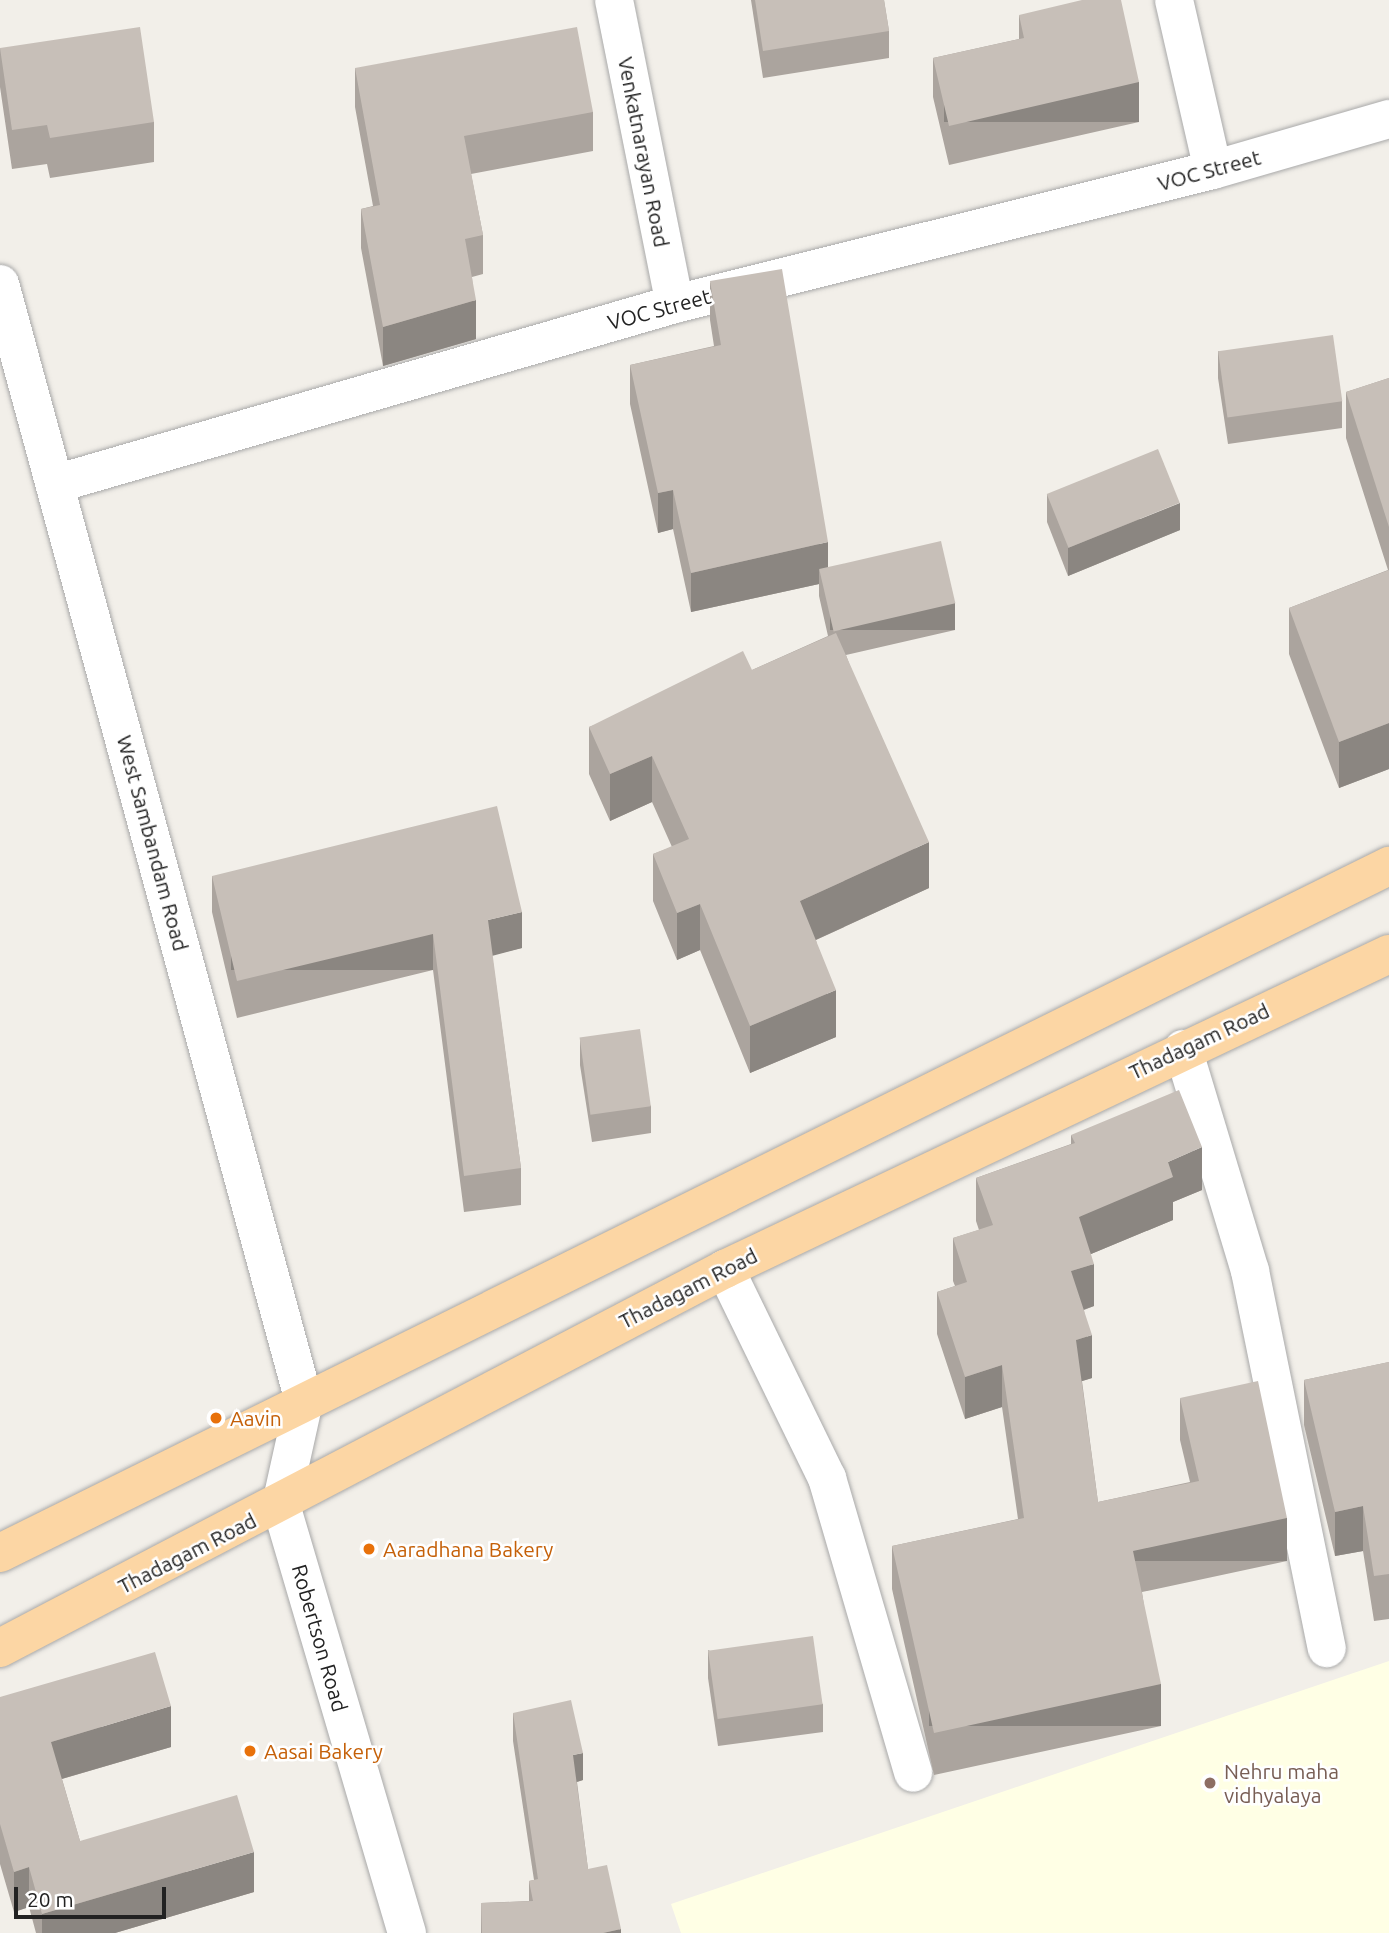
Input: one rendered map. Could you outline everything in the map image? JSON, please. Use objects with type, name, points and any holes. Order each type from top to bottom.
[{"type":"main road","points":[[0,1553],[1389,866]]},
{"type":"main road","name":"Thadagam Road","points":[[0,1648],[281,1505],[725,1269],[1183,1049],[1389,954]]},
{"type":"street","name":"Venkatnarayan Road","points":[[614,0],[675,304]]},
{"type":"street","points":[[1174,0],[1213,170]]},
{"type":"street","name":"VOC Street","points":[[55,484],[675,304],[1213,170],[1389,119]]},
{"type":"street","name":"West Sambandam Road","points":[[0,285],[304,1401]]},
{"type":"street","points":[[1183,1049],[1250,1271],[1327,1648]]},
{"type":"street","points":[[725,1269],[827,1478],[913,1773]]},
{"type":"street","points":[[281,1505],[304,1401]]},
{"type":"street","name":"Robertson Road","points":[[281,1505],[407,1933]]},
{"type":"shaded area","name":"Nehru maha vidhyalaya","points":[[1389,1661],[1389,1933],[681,1933],[671,1904]]},
{"type":"building","points":[[755,0],[884,0],[889,31],[763,51]]},
{"type":"building","points":[[1082,0],[1121,0],[1139,82],[949,126],[933,58],[1024,38],[1019,15]]},
{"type":"building","points":[[140,27],[154,122],[50,138],[47,125],[12,130],[0,48]]},
{"type":"building","points":[[577,27],[593,112],[464,136],[483,235],[465,239],[476,300],[383,327],[361,209],[380,205],[355,68]]},
{"type":"building","points":[[782,269],[828,542],[691,573],[673,490],[658,493],[630,365],[721,345],[710,281]]},
{"type":"building","points":[[1333,335],[1342,401],[1227,417],[1218,351]]},
{"type":"building","points":[[1389,378],[1389,527],[1346,392]]},
{"type":"building","points":[[1158,449],[1180,503],[1068,548],[1047,494]]},
{"type":"building","points":[[941,541],[955,603],[834,631],[819,569]]},
{"type":"building","points":[[1389,570],[1389,723],[1339,742],[1289,608]]},
{"type":"building","points":[[836,633],[929,842],[800,901],[836,990],[750,1026],[700,904],[677,913],[653,854],[689,839],[652,756],[610,774],[589,727],[743,651],[752,670]]},
{"type":"building","points":[[497,806],[522,912],[488,920],[521,1168],[464,1176],[433,934],[237,981],[212,876]]},
{"type":"building","points":[[640,1029],[651,1106],[590,1115],[580,1037]]},
{"type":"building","points":[[1179,1090],[1202,1147],[1168,1162],[1173,1177],[1079,1217],[1094,1264],[1071,1271],[1092,1335],[1076,1340],[1098,1502],[1199,1481],[1180,1398],[1258,1381],[1287,1518],[1133,1551],[1161,1684],[934,1733],[892,1546],[1024,1518],[1002,1365],[965,1377],[937,1292],[967,1282],[953,1238],[993,1225],[976,1178],[1075,1143],[1071,1135]]},
{"type":"building","points":[[1389,1362],[1389,1574],[1374,1576],[1363,1506],[1335,1512],[1304,1380]]},
{"type":"building","points":[[813,1636],[823,1704],[718,1719],[708,1651]]},
{"type":"building","points":[[155,1652],[171,1706],[51,1742],[80,1841],[237,1795],[254,1852],[42,1914],[29,1867],[14,1872],[0,1824],[0,1697]]},
{"type":"building","points":[[571,1700],[583,1753],[573,1755],[588,1869],[607,1865],[621,1929],[603,1933],[482,1933],[481,1903],[533,1901],[529,1881],[538,1879],[513,1713]]},
{"type":"place","name":"Aavin","points":[[216,1418]]},
{"type":"place","name":"Aaradhana Bakery","points":[[369,1549]]},
{"type":"place","name":"Aasai Bakery","points":[[250,1751]]},
{"type":"place","name":"Nehru maha vidhyalaya","points":[[1210,1783]]}]
